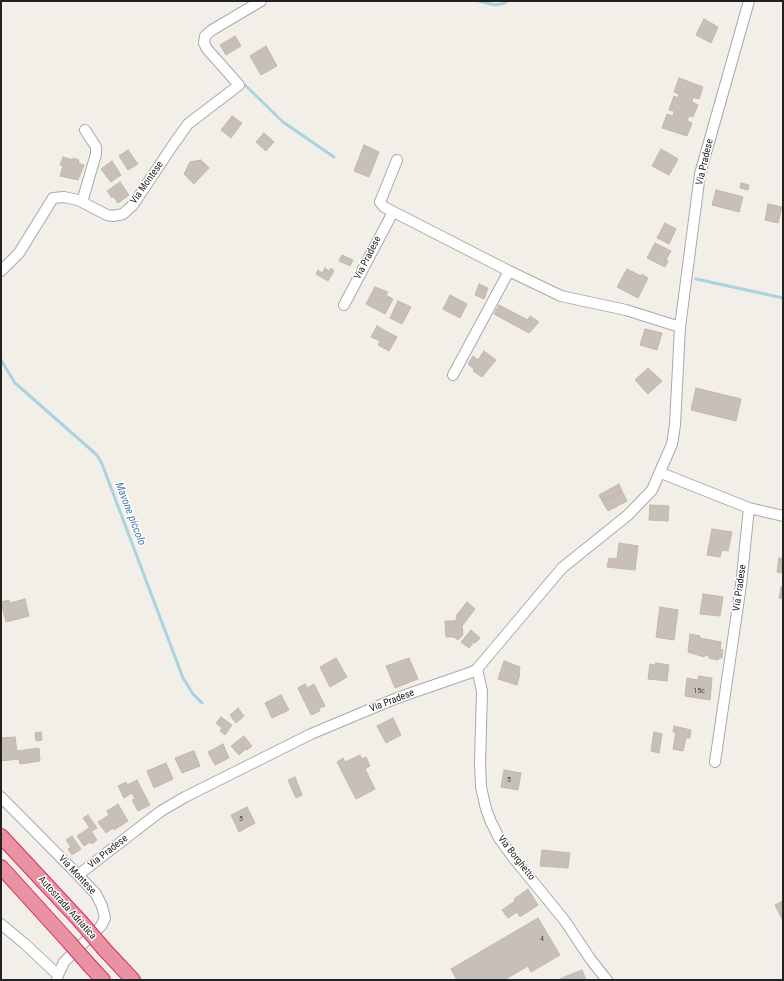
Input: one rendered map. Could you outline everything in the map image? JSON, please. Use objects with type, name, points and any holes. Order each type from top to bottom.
[{"type":"highway","name":"Autostrada Adriatica","points":[[1,836],[133,980]]},
{"type":"highway","points":[[1,867],[103,980]]},
{"type":"street","name":"Via Montese","points":[[1,271],[19,253],[53,198],[64,197],[82,202],[107,215],[113,216],[123,214],[133,205],[188,124],[239,85],[207,49],[204,43],[205,36],[212,30],[261,1]]},
{"type":"street","name":"Via Pradese","points":[[78,875],[161,811],[185,797],[311,734],[397,698],[477,669],[562,568],[623,519],[641,503],[652,490],[661,473],[672,444],[675,425],[680,327],[700,174],[749,1]]},
{"type":"street","points":[[82,202],[96,154],[96,147],[85,130]]},
{"type":"street","points":[[397,160],[380,202],[384,207],[561,296],[626,310],[680,327]]},
{"type":"street","name":"Via Pradese","points":[[344,305],[393,212]]},
{"type":"street","points":[[453,375],[509,271]]},
{"type":"street","points":[[661,473],[750,508],[783,516]]},
{"type":"street","name":"Via Pradese","points":[[715,762],[741,585],[750,508]]},
{"type":"street","name":"Via Borghetto","points":[[477,669],[482,690],[480,763],[481,787],[486,809],[491,822],[504,844],[565,921],[591,960],[607,980]]},
{"type":"street","name":"Via Montese","points":[[1,797],[96,894],[102,906],[105,918],[101,926],[64,962],[57,977]]},
{"type":"street","points":[[1,924],[25,944],[57,977]]},
{"type":"building","points":[[704,19],[718,27],[711,43],[696,35]]},
{"type":"building","points":[[235,36],[241,46],[226,55],[220,45]]},
{"type":"building","points":[[266,46],[277,66],[261,75],[250,56]]},
{"type":"building","points":[[679,78],[703,87],[699,99],[693,97],[692,102],[698,105],[693,117],[689,116],[687,121],[692,123],[687,136],[662,128],[667,114],[673,116],[674,111],[669,110],[674,96],[678,98],[679,94],[674,92]]},
{"type":"building","points":[[232,116],[242,123],[231,138],[221,130]]},
{"type":"building","points":[[264,133],[274,142],[266,151],[256,142]]},
{"type":"building","points":[[364,145],[379,152],[369,177],[354,171]]},
{"type":"building","points":[[661,149],[678,159],[669,175],[652,166]]},
{"type":"building","points":[[128,150],[138,164],[128,170],[119,156]]},
{"type":"building","points":[[63,157],[79,160],[78,163],[84,165],[78,180],[60,176],[63,166],[60,165]]},
{"type":"building","points":[[201,160],[209,168],[194,184],[184,174],[190,162]]},
{"type":"building","points":[[112,161],[121,175],[111,182],[101,169]]},
{"type":"building","points":[[120,182],[129,195],[118,203],[107,191]]},
{"type":"building","points":[[741,183],[749,185],[748,190],[740,188]]},
{"type":"building","points":[[716,190],[743,197],[739,212],[712,205]]},
{"type":"building","points":[[768,204],[782,207],[778,223],[765,220]]},
{"type":"building","points":[[665,223],[676,229],[669,244],[657,238]]},
{"type":"building","points":[[655,243],[671,251],[666,260],[668,261],[665,267],[647,258]]},
{"type":"building","points":[[342,255],[353,260],[350,266],[339,261]]},
{"type":"building","points":[[325,268],[329,271],[331,268],[334,271],[328,281],[316,274],[318,270],[322,273]]},
{"type":"building","points":[[627,269],[641,276],[642,274],[648,278],[638,298],[617,287]]},
{"type":"building","points":[[479,284],[488,288],[484,299],[475,295]]},
{"type":"building","points":[[375,287],[388,292],[386,295],[393,299],[385,314],[366,304]]},
{"type":"building","points":[[450,295],[467,304],[460,318],[443,309]]},
{"type":"building","points":[[398,301],[411,307],[402,324],[390,318]]},
{"type":"building","points":[[499,305],[528,320],[530,316],[539,322],[529,333],[494,314]]},
{"type":"building","points":[[377,326],[397,337],[389,351],[378,345],[380,341],[371,337]]},
{"type":"building","points":[[645,329],[662,333],[657,350],[640,345]]},
{"type":"building","points":[[484,351],[496,360],[482,377],[473,371],[474,369],[468,364],[473,356],[478,360]]},
{"type":"building","points":[[648,368],[662,381],[648,394],[635,380]]},
{"type":"building","points":[[696,388],[741,399],[736,421],[691,410]]},
{"type":"building","points":[[619,484],[622,491],[602,501],[599,495]]},
{"type":"building","points":[[622,491],[627,501],[608,511],[602,501]]},
{"type":"building","points":[[650,505],[669,506],[668,521],[649,520]]},
{"type":"building","points":[[712,529],[732,532],[728,551],[722,550],[720,557],[707,555]]},
{"type":"building","points":[[619,543],[638,546],[635,570],[607,567],[609,558],[617,559]]},
{"type":"building","points":[[779,558],[783,559],[783,573],[777,572]]},
{"type":"building","points":[[781,587],[783,588],[783,599],[779,598]]},
{"type":"building","points":[[703,594],[723,597],[720,616],[700,614]]},
{"type":"building","points":[[25,599],[29,616],[6,622],[1,602],[9,600],[10,603]]},
{"type":"building","points":[[467,602],[475,609],[462,626],[463,635],[458,640],[454,637],[446,637],[445,621],[455,621],[457,618],[456,616]]},
{"type":"building","points":[[660,607],[678,610],[674,640],[656,637]]},
{"type":"building","points":[[471,630],[480,638],[469,648],[461,642]]},
{"type":"building","points":[[690,634],[700,636],[700,638],[721,642],[720,649],[723,650],[722,658],[719,658],[718,660],[709,658],[709,656],[705,655],[704,657],[688,652]]},
{"type":"building","points":[[336,658],[347,677],[330,687],[320,667]]},
{"type":"building","points":[[409,658],[418,679],[395,688],[386,666]]},
{"type":"building","points":[[504,661],[520,667],[517,685],[498,679]]},
{"type":"building","points":[[656,663],[669,665],[667,681],[648,679],[650,664],[655,665]]},
{"type":"building","points":[[699,676],[712,678],[710,700],[685,696],[687,678],[698,680]]},
{"type":"building","points":[[305,684],[307,688],[314,684],[325,706],[318,709],[320,711],[311,715],[298,688]]},
{"type":"building","points":[[281,695],[289,710],[272,718],[265,703]]},
{"type":"building","points":[[238,708],[244,716],[236,723],[230,715]]},
{"type":"building","points":[[221,717],[232,725],[225,735],[220,731],[222,728],[216,723]]},
{"type":"building","points":[[393,718],[401,735],[386,743],[377,726]]},
{"type":"building","points":[[674,726],[691,730],[690,738],[686,738],[683,751],[673,749],[676,732],[673,732]]},
{"type":"building","points":[[41,732],[42,740],[36,741],[35,733]]},
{"type":"building","points":[[654,732],[662,734],[659,753],[651,751]]},
{"type":"building","points":[[244,736],[252,746],[239,755],[231,746]]},
{"type":"building","points":[[15,737],[17,751],[39,748],[40,761],[20,764],[19,759],[1,761],[1,738]]},
{"type":"building","points":[[223,744],[229,758],[215,765],[208,752]]},
{"type":"building","points":[[193,751],[200,766],[182,773],[175,758]]},
{"type":"building","points":[[360,755],[362,759],[366,757],[370,766],[365,769],[375,789],[356,799],[337,762],[343,758],[345,762]]},
{"type":"building","points":[[166,763],[173,779],[154,788],[147,771]]},
{"type":"building","points":[[504,770],[521,773],[518,790],[501,787]]},
{"type":"building","points":[[295,777],[302,795],[296,798],[288,780]]},
{"type":"building","points":[[137,780],[150,805],[138,811],[132,800],[135,799],[132,793],[124,798],[118,786],[126,782],[127,785]]},
{"type":"building","points":[[118,804],[128,821],[106,833],[98,822],[109,815],[107,811]]},
{"type":"building","points":[[247,807],[255,823],[239,832],[231,815]]},
{"type":"building","points":[[88,815],[97,828],[92,831],[83,818]]},
{"type":"building","points":[[89,828],[97,840],[92,844],[90,842],[84,846],[77,836]]},
{"type":"building","points":[[72,836],[81,849],[72,855],[68,849],[71,847],[66,840]]},
{"type":"building","points":[[542,850],[570,853],[568,868],[540,866]]},
{"type":"building","points":[[528,889],[538,905],[520,917],[517,912],[508,918],[502,910]]},
{"type":"building","points":[[783,901],[783,921],[775,905]]},
{"type":"building","points":[[538,918],[560,955],[531,972],[528,966],[504,980],[457,980],[451,969]]},
{"type":"building","points":[[582,970],[586,980],[557,980]]},
{"type":"waterway","name":"Mavone piccolo","points":[[479,1],[495,5],[505,3],[507,1]]},
{"type":"waterway","name":"Mavone piccolo","points":[[245,85],[283,122],[334,157]]},
{"type":"waterway","name":"Mavone piccolo","points":[[696,279],[783,298]]},
{"type":"waterway","name":"Mavone piccolo","points":[[1,360],[15,383],[97,455],[102,464],[183,678],[193,694],[202,703]]}]
